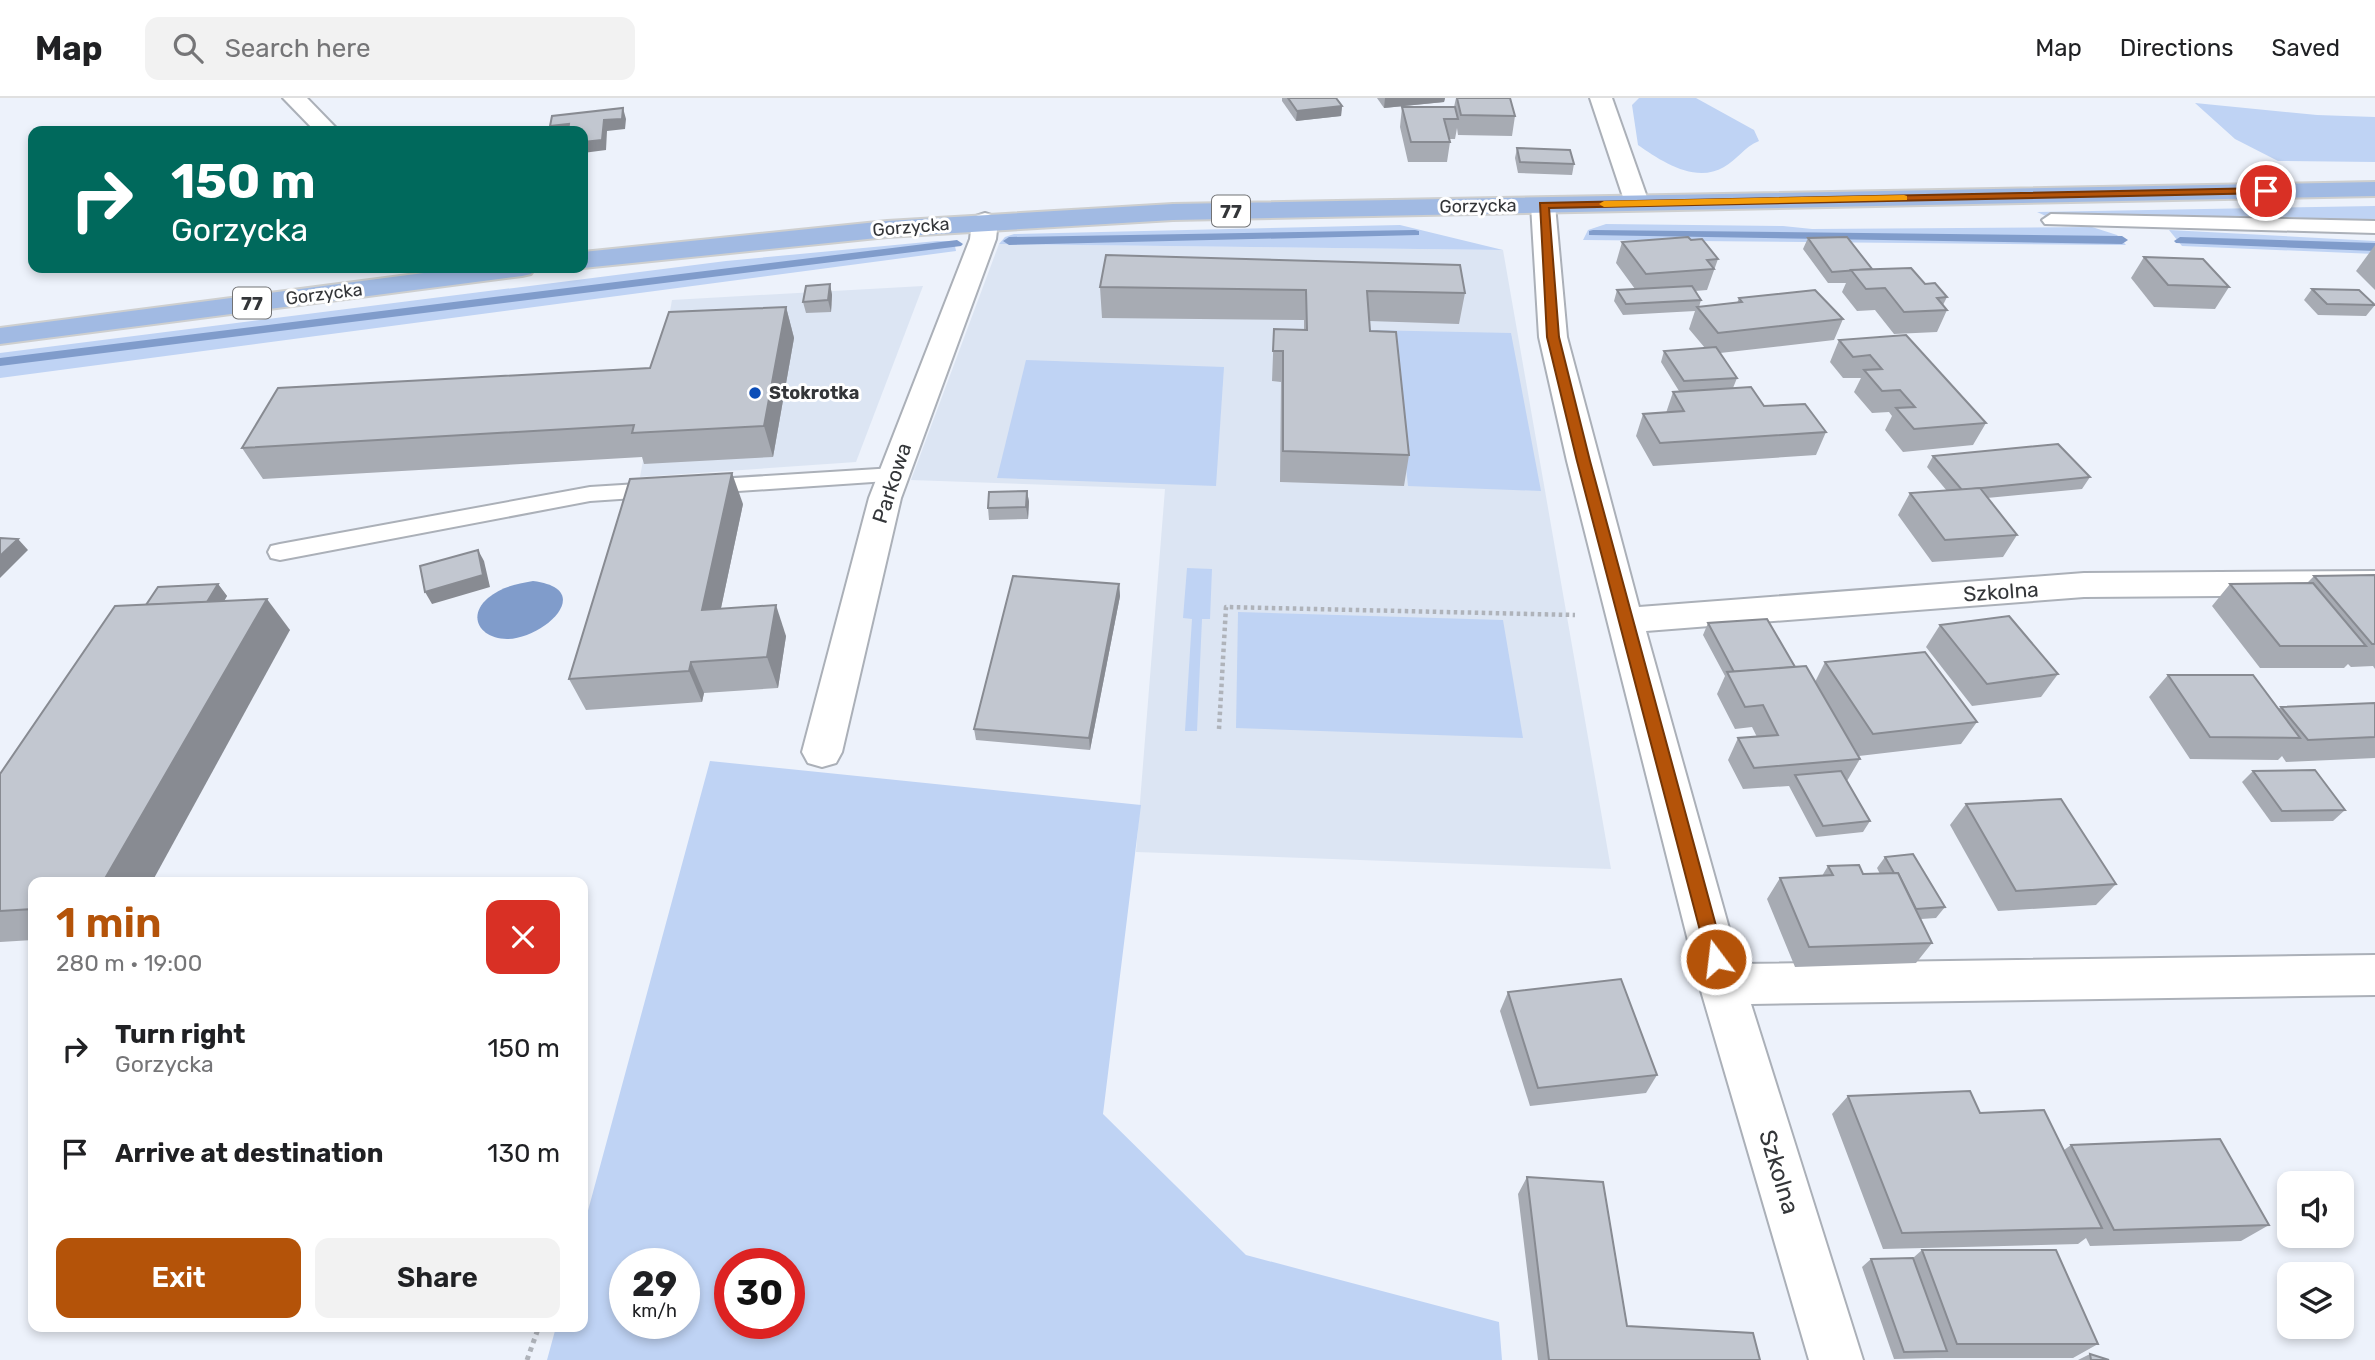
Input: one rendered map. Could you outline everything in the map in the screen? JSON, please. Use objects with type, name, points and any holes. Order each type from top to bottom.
[{"type":"main road","name":"Gorzycka","points":[[588,259],[767,240],[985,221],[1173,212],[2375,189]]},
{"type":"main road","name":"Gorzycka","points":[[0,336],[480,273]]},
{"type":"street","points":[[294,98],[323,126]]},
{"type":"street","points":[[1601,98],[1637,203]]},
{"type":"street","name":"Szkolna","points":[[1543,205],[1553,337],[1583,461],[1628,620],[1722,984],[1836,1360]]},
{"type":"street","name":"Parkowa","points":[[822,752],[885,498],[983,239],[985,221]]},
{"type":"street","name":"Szkolna","points":[[1628,620],[2084,585],[2375,583]]},
{"type":"street","points":[[1722,984],[2375,975]]},
{"type":"lane","points":[[2051,220],[2375,228]]},
{"type":"lane","points":[[280,552],[590,494],[894,475]]},
{"type":"path","points":[[1219,729],[1226,607],[1583,615]]},
{"type":"path","points":[[527,1360],[537,1332]]},
{"type":"shaded area","points":[[1639,98],[1696,98],[1754,130],[1759,141],[1729,164],[1713,172],[1690,172],[1657,158],[1638,145],[1632,105]]},
{"type":"shaded area","points":[[2195,103],[2317,115],[2375,117],[2375,162],[2278,161],[2235,139]]},
{"type":"shaded area","points":[[2375,206],[2375,222],[2269,216],[2048,217],[2037,212]]},
{"type":"shaded area","points":[[1606,224],[1783,226],[1812,229],[2092,227],[2117,235],[2126,245],[1583,240],[1588,230]]},
{"type":"shaded area","points":[[1400,225],[1503,250],[999,244],[1005,237],[1014,234]]},
{"type":"shaded area","points":[[2169,230],[2375,241],[2375,254],[2182,246]]},
{"type":"shaded area","points":[[954,241],[956,251],[0,378],[0,353],[726,261]]},
{"type":"shaded area","points":[[999,244],[1503,250],[1611,869],[1136,852],[1165,489],[911,480]]},
{"type":"shaded area","points":[[923,286],[856,462],[640,477],[672,300]]},
{"type":"shaded area","points":[[1366,330],[1511,333],[1541,491],[1408,486],[1395,362]]},
{"type":"shaded area","points":[[1026,360],[1224,367],[1216,486],[997,478]]},
{"type":"shaded area","points":[[1187,568],[1212,569],[1210,619],[1202,619],[1197,731],[1185,731],[1192,619],[1183,618]]},
{"type":"shaded area","points":[[533,581],[552,586],[561,593],[563,603],[558,613],[536,631],[521,637],[498,638],[484,631],[477,619],[481,605],[503,589]]},
{"type":"shaded area","points":[[1238,612],[1503,620],[1523,738],[1236,728]]},
{"type":"shaded area","points":[[710,761],[1141,805],[1103,1114],[1246,1255],[1499,1322],[1502,1360],[547,1360],[555,1332],[588,1332],[588,1211]]},
{"type":"building","points":[[1288,98],[1336,98],[1342,106],[1297,111]]},
{"type":"building","points":[[1457,98],[1510,98],[1515,116],[1461,115]]},
{"type":"building","points":[[1402,107],[1455,107],[1458,119],[1444,119],[1450,142],[1411,142]]},
{"type":"building","points":[[623,108],[622,119],[604,120],[602,140],[588,141],[588,126],[550,126],[552,116]]},
{"type":"building","points":[[1517,148],[1570,150],[1574,164],[1520,162]]},
{"type":"building","points":[[1688,237],[1691,240],[1702,239],[1718,259],[1707,260],[1714,269],[1646,274],[1622,242]]},
{"type":"building","points":[[1847,237],[1872,269],[1832,272],[1808,238]]},
{"type":"building","points":[[1106,255],[1460,265],[1465,293],[1367,291],[1370,331],[1396,332],[1409,455],[1283,451],[1283,351],[1273,351],[1274,329],[1307,330],[1306,290],[1100,287]]},
{"type":"building","points":[[2144,257],[2203,259],[2229,287],[2168,285]]},
{"type":"building","points":[[1911,268],[1925,284],[1935,283],[1947,297],[1937,298],[1947,310],[1904,312],[1885,288],[1866,289],[1851,270]]},
{"type":"building","points":[[830,284],[828,300],[803,302],[806,286]]},
{"type":"building","points":[[1692,286],[1701,300],[1626,304],[1617,290]]},
{"type":"building","points":[[2312,289],[2359,290],[2375,305],[2327,304]]},
{"type":"building","points":[[1815,290],[1843,319],[1718,333],[1697,307],[1742,302],[1739,298]]},
{"type":"building","points":[[786,307],[764,426],[632,433],[634,425],[242,448],[278,388],[650,368],[669,312]]},
{"type":"building","points":[[1906,335],[1986,423],[1914,429],[1896,408],[1915,407],[1900,390],[1882,391],[1864,370],[1882,369],[1870,355],[1853,357],[1839,340]]},
{"type":"building","points":[[1716,347],[1737,378],[1684,381],[1664,351]]},
{"type":"building","points":[[1751,387],[1764,406],[1805,404],[1826,432],[1660,443],[1643,414],[1684,411],[1673,392]]},
{"type":"building","points":[[2058,444],[2090,477],[1962,490],[1933,456]]},
{"type":"building","points":[[732,473],[702,610],[776,605],[767,657],[691,662],[689,671],[569,679],[630,479]]},
{"type":"building","points":[[1980,488],[2017,535],[1945,540],[1910,493]]},
{"type":"building","points":[[1027,491],[1026,507],[988,508],[989,492]]},
{"type":"building","points":[[0,538],[18,539],[0,556]]},
{"type":"building","points":[[478,550],[483,575],[425,592],[420,566]]},
{"type":"building","points":[[2375,575],[2375,644],[2372,644],[2314,576]]},
{"type":"building","points":[[1013,576],[1119,584],[1089,738],[974,729]]},
{"type":"building","points":[[2313,583],[2366,646],[2280,646],[2230,584]]},
{"type":"building","points":[[218,584],[207,602],[146,605],[158,587]]},
{"type":"building","points":[[267,599],[106,877],[28,877],[28,909],[0,911],[0,774],[115,606]]},
{"type":"building","points":[[2009,616],[2058,674],[1987,684],[1940,625]]},
{"type":"building","points":[[1767,619],[1795,667],[1734,672],[1708,623]]},
{"type":"building","points":[[1925,652],[1977,722],[1873,734],[1825,662]]},
{"type":"building","points":[[1806,666],[1860,759],[1754,768],[1738,738],[1778,735],[1763,705],[1745,707],[1727,672]]},
{"type":"building","points":[[2168,675],[2253,675],[2300,738],[2210,737]]},
{"type":"building","points":[[2375,703],[2375,737],[2308,740],[2281,707]]},
{"type":"building","points":[[2315,770],[2345,810],[2282,811],[2253,771]]},
{"type":"building","points":[[1841,771],[1870,821],[1823,826],[1795,775]]},
{"type":"building","points":[[2061,799],[2116,884],[2016,891],[1966,804]]},
{"type":"building","points":[[1913,854],[1945,907],[1916,909],[1898,873],[1894,873],[1885,857]]},
{"type":"building","points":[[1859,865],[1863,874],[1898,873],[1932,943],[1809,947],[1780,878],[1833,875],[1828,866]]},
{"type":"building","points":[[1621,979],[1657,1075],[1538,1088],[1508,992]]},
{"type":"building","points":[[1970,1091],[1980,1113],[2044,1110],[2102,1228],[1902,1233],[1848,1096]]},
{"type":"building","points":[[2220,1139],[2269,1225],[2114,1230],[2071,1145]]},
{"type":"building","points":[[1527,1177],[1603,1182],[1627,1326],[1753,1333],[1760,1360],[1549,1360]]},
{"type":"building","points":[[1922,1250],[2056,1250],[2098,1344],[1957,1344]]},
{"type":"building","points":[[1913,1258],[1947,1351],[1904,1352],[1871,1259]]},
{"type":"building","points":[[2090,1354],[2109,1360],[2091,1360]]},
{"type":"waterway","points":[[1009,241],[1415,233]]},
{"type":"waterway","points":[[1593,233],[2122,240]]},
{"type":"waterway","points":[[2180,241],[2375,247]]},
{"type":"waterway","points":[[0,362],[957,244]]},
{"type":"slow traffic","points":[[1604,204],[1904,198]]},
{"type":"place","name":"Stokrotka","points":[[755,393]]},
{"type":"route","points":[[1716,959],[1628,620],[1583,461],[1553,337],[1543,205],[2266,191]]}]
